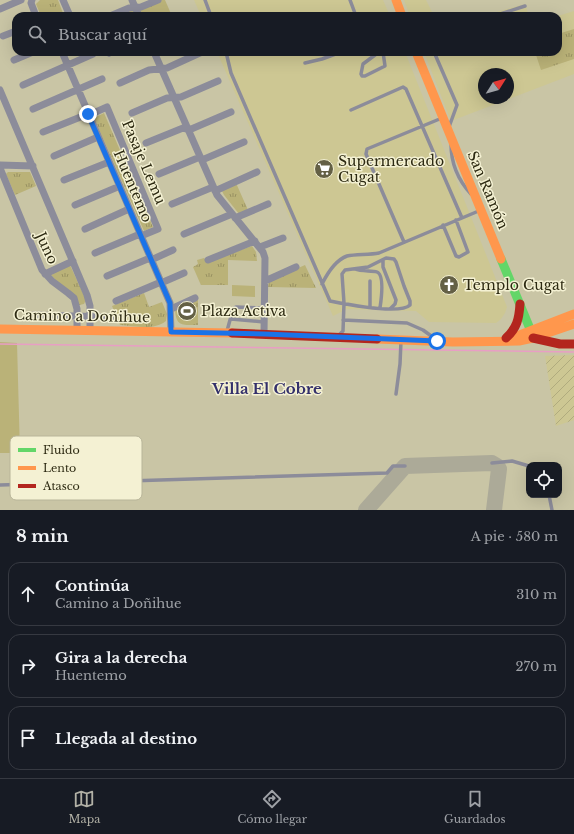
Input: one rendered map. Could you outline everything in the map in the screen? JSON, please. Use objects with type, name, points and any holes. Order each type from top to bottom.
[{"type":"main road","points":[[396,0],[400,12]]},
{"type":"main road","name":"San Ramón","points":[[418,56],[532,334]]},
{"type":"main road","points":[[499,342],[517,327],[520,317],[520,304]]},
{"type":"main road","points":[[532,334],[574,314]]},
{"type":"main road","points":[[532,334],[574,324]]},
{"type":"main road","name":"Camino a Doñihue","points":[[0,329],[226,333],[401,340],[499,342],[519,341],[532,334]]},
{"type":"main road","points":[[532,334],[560,344],[574,344]]},
{"type":"street","points":[[0,9],[21,0]]},
{"type":"street","points":[[32,0],[31,3],[34,12]]},
{"type":"street","points":[[63,0],[68,12]]},
{"type":"street","points":[[132,0],[137,12]]},
{"type":"street","points":[[120,12],[129,8],[141,7],[158,0]]},
{"type":"street","points":[[3,36],[12,32]]},
{"type":"street","points":[[14,60],[24,56]]},
{"type":"street","name":"Huentemo","points":[[64,56],[170,303],[171,332]]},
{"type":"street","points":[[23,84],[88,56]]},
{"type":"street","points":[[156,56],[218,197],[258,244],[265,258],[264,334]]},
{"type":"street","points":[[120,83],[149,70],[162,69],[193,56]]},
{"type":"street","points":[[33,108],[102,79]]},
{"type":"street","points":[[132,113],[167,98],[181,97],[218,81]]},
{"type":"street","points":[[1,95],[33,166],[89,301],[90,330]]},
{"type":"street","name":"Pasaje Lemu","points":[[88,114],[107,107],[158,229],[96,253]]},
{"type":"street","points":[[146,144],[183,128],[189,130],[231,112]]},
{"type":"street","points":[[44,132],[88,114]]},
{"type":"street","points":[[54,156],[98,137]]},
{"type":"street","points":[[159,174],[244,142]]},
{"type":"street","points":[[64,180],[109,162]]},
{"type":"street","points":[[0,166],[33,166]]},
{"type":"street","name":"Juno","points":[[0,166],[37,261],[45,274],[74,298],[77,305],[77,330]]},
{"type":"street","points":[[172,204],[257,172]]},
{"type":"street","points":[[75,205],[120,186]]},
{"type":"street","points":[[184,234],[268,204]]},
{"type":"street","points":[[84,229],[130,209]]},
{"type":"street","points":[[208,260],[258,244],[283,238]]},
{"type":"street","points":[[107,276],[173,250]]},
{"type":"street","points":[[45,274],[73,261]]},
{"type":"street","points":[[265,281],[296,267]]},
{"type":"street","points":[[116,301],[184,273]]},
{"type":"street","points":[[171,308],[195,298]]},
{"type":"street","points":[[34,315],[112,317]]},
{"type":"lane","points":[[205,0],[210,12]]},
{"type":"lane","points":[[350,0],[354,12]]},
{"type":"lane","points":[[506,12],[525,6]]},
{"type":"lane","points":[[227,56],[230,72],[330,301],[344,303],[370,307],[390,309],[405,308],[410,305],[395,260],[389,258],[368,267],[345,270],[342,274],[344,303],[343,331],[337,337]]},
{"type":"lane","points":[[306,63],[322,60],[332,56]]},
{"type":"lane","points":[[374,56],[363,64],[362,76],[385,66],[384,56]]},
{"type":"lane","points":[[436,56],[456,105],[447,130]]},
{"type":"lane","points":[[351,110],[405,87],[462,218]]},
{"type":"lane","points":[[404,242],[366,151],[367,149],[442,118]]},
{"type":"lane","points":[[322,284],[332,269],[346,257],[379,253],[462,218],[479,205],[463,185],[457,172],[452,160],[451,139]]},
{"type":"lane","points":[[457,172],[471,186]]},
{"type":"lane","points":[[443,226],[456,256],[459,257],[468,252],[456,220]]},
{"type":"lane","points":[[383,260],[383,266],[396,300],[395,304],[390,309]]},
{"type":"lane","points":[[353,269],[367,272],[377,272],[380,274],[382,278],[380,308]]},
{"type":"lane","points":[[370,282],[370,307]]},
{"type":"lane","points":[[226,333],[233,309],[236,307],[264,308]]},
{"type":"lane","points":[[231,319],[264,322]]},
{"type":"lane","points":[[343,320],[407,322],[423,330],[437,341]]},
{"type":"lane","points":[[396,394],[400,364],[401,340]]},
{"type":"lane","points":[[492,463],[512,461],[526,465]]},
{"type":"lane","points":[[142,481],[387,473],[393,466],[405,466]]},
{"type":"lane","points":[[0,485],[10,485]]},
{"type":"lane","points":[[550,498],[552,510]]},
{"type":"shaded area","points":[[194,0],[383,0],[388,12],[199,12]]},
{"type":"shaded area","points":[[404,0],[426,0],[432,12],[408,12]]},
{"type":"shaded area","points":[[525,4],[528,12],[497,12]]},
{"type":"shaded area","points":[[574,11],[574,74],[514,97],[514,68],[478,68],[478,104],[495,104],[451,121],[426,56],[562,56],[562,15]]},
{"type":"shaded area","points":[[219,56],[407,56],[507,307],[501,319],[496,323],[429,322],[416,311],[347,309],[333,316]]},
{"type":"shaded area","points":[[574,355],[574,420],[556,426],[545,356]]},
{"type":"green space","points":[[40,0],[58,0],[62,12],[39,12],[36,4]]},
{"type":"green space","points":[[165,0],[170,12],[124,12],[141,9]]},
{"type":"green space","points":[[574,29],[574,59],[541,70],[536,56],[562,56],[562,33]]},
{"type":"green space","points":[[104,113],[153,227],[144,231],[94,118]]},
{"type":"green space","points":[[8,172],[30,172],[36,186],[15,195],[6,174]]},
{"type":"green space","points":[[236,183],[248,210],[239,214],[221,189]]},
{"type":"green space","points":[[252,246],[256,252],[257,261],[228,260],[228,285],[201,285],[193,267],[198,264],[197,260],[204,258],[207,262]]},
{"type":"green space","points":[[70,265],[86,300],[84,304],[79,305],[50,274]]},
{"type":"green space","points":[[305,265],[316,288],[268,287],[269,281]]},
{"type":"green space","points":[[232,285],[255,286],[255,297],[232,296]]},
{"type":"green space","points":[[144,293],[149,307],[162,302],[167,314],[166,321],[150,327],[120,325],[112,306]]},
{"type":"green space","points":[[198,299],[198,325],[184,325],[178,322],[175,309]]},
{"type":"green space","points":[[0,342],[17,343],[20,436],[10,436],[10,453],[0,453]]},
{"type":"waterway","points":[[0,344],[574,352]]},
{"type":"taxiway","points":[[366,510],[405,466],[492,463],[499,469],[494,510]]},
{"type":"traffic: fast","points":[[501,259],[533,336]]},
{"type":"traffic: slow","points":[[396,0],[400,12]]},
{"type":"traffic: slow","points":[[418,56],[501,259]]},
{"type":"traffic: slow","points":[[517,336],[574,314]]},
{"type":"traffic: slow","points":[[377,339],[453,342],[519,341],[533,338],[574,324]]},
{"type":"traffic: slow","points":[[0,329],[232,333]]},
{"type":"traffic: jam","points":[[506,338],[513,331],[517,323],[520,304]]},
{"type":"traffic: jam","points":[[232,333],[377,339]]},
{"type":"traffic: jam","points":[[533,338],[560,344],[574,344]]},
{"type":"place","name":"Supermercado Cugat","points":[[324,169]]},
{"type":"place","name":"Templo Cugat","points":[[449,285]]},
{"type":"place","name":"Plaza Activa","points":[[187,311]]},
{"type":"district","name":"Villa El Cobre","points":[[267,388]]},
{"type":"route","points":[[88,114],[170,303],[171,332],[437,341]]}]
